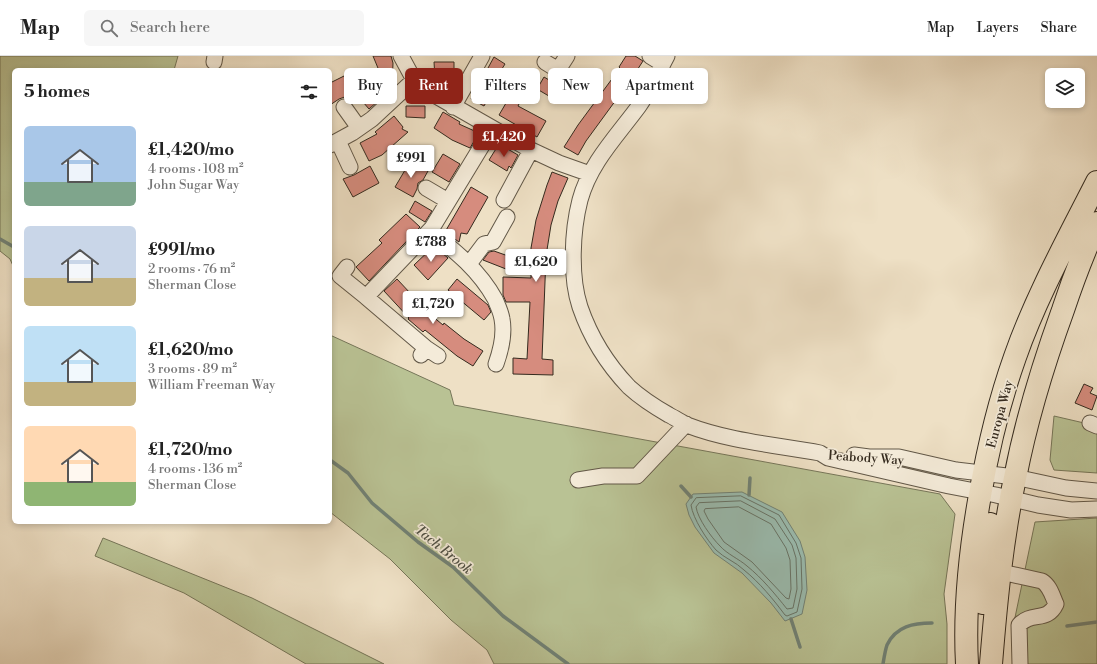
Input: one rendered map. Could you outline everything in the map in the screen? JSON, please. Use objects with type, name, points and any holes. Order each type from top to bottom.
[{"type":"highway","name":"Europa Way","points":[[991,664],[1000,572],[994,426],[1015,357],[1030,317],[1097,182]]},
{"type":"highway","name":"Europa Way","points":[[967,664],[967,617],[973,535],[997,485],[1037,390],[1050,345],[1097,223]]},
{"type":"highway","points":[[981,664],[981,625],[988,537],[997,485]]},
{"type":"street","points":[[401,56],[408,68]]},
{"type":"street","points":[[453,107],[482,56]]},
{"type":"street","points":[[545,62],[558,70],[567,56]]},
{"type":"street","points":[[650,56],[665,60]]},
{"type":"street","name":"Peabody Way","points":[[665,60],[650,89],[590,174],[580,200],[573,246],[574,276],[580,307],[594,337],[609,362],[629,387],[653,406],[686,424],[720,435],[820,453],[828,458],[949,486],[997,485],[1097,491]]},
{"type":"street","points":[[350,167],[334,143],[372,119],[405,88]]},
{"type":"street","points":[[448,104],[531,150],[559,163],[590,174]]},
{"type":"street","points":[[344,106],[359,128]]},
{"type":"street","points":[[366,297],[430,231],[492,129]]},
{"type":"street","points":[[504,200],[531,150]]},
{"type":"street","points":[[426,188],[448,201]]},
{"type":"street","points":[[469,264],[484,244],[493,242],[507,217]]},
{"type":"street","points":[[430,231],[469,264],[483,281],[502,315],[502,343],[496,364]]},
{"type":"street","points":[[347,267],[340,276],[366,297],[428,353]]},
{"type":"street","points":[[578,480],[603,476],[637,476],[686,424]]},
{"type":"street","name":"Peabody Way","points":[[997,485],[1038,505],[1071,510],[1097,509]]},
{"type":"street","points":[[1000,572],[1042,581],[1049,587],[1056,604],[1052,612],[1044,616],[1025,619],[1020,625],[1020,664]]},
{"type":"green space","points":[[0,56],[178,56],[175,68],[12,68],[12,264],[10,259],[0,251]]},
{"type":"green space","points":[[332,336],[450,390],[454,405],[940,494],[955,514],[944,594],[947,624],[947,664],[494,664],[487,650],[451,620],[390,559],[332,514]]},
{"type":"green space","points":[[1054,416],[1097,426],[1097,473],[1054,470],[1050,460]]},
{"type":"green space","points":[[1097,518],[1097,664],[1013,664],[1013,627],[1035,522]]},
{"type":"green space","points":[[103,538],[252,598],[384,664],[306,664],[184,593],[95,556]]},
{"type":"water","points":[[742,492],[782,512],[800,541],[805,557],[807,590],[802,614],[785,621],[771,603],[742,573],[714,553],[695,527],[689,515],[686,504],[693,494]]},
{"type":"building","points":[[373,56],[391,56],[393,68],[378,68]]},
{"type":"building","points":[[626,56],[635,56],[643,61],[638,68],[619,67]]},
{"type":"building","points":[[494,57],[505,64],[502,68],[488,68]]},
{"type":"building","points":[[434,62],[454,62],[454,68],[434,68]]},
{"type":"building","points":[[344,76],[344,97],[332,104],[332,82]]},
{"type":"building","points":[[544,77],[548,79],[548,96],[540,91],[540,84]]},
{"type":"building","points":[[611,80],[611,104],[613,104],[586,141],[578,155],[564,147],[593,104],[603,104],[603,91]]},
{"type":"building","points":[[365,104],[375,104],[369,109]]},
{"type":"building","points":[[505,104],[519,104],[518,106],[546,121],[537,137],[499,115]]},
{"type":"building","points":[[406,106],[425,106],[425,118],[406,117]]},
{"type":"building","points":[[443,112],[460,122],[459,124],[479,133],[470,148],[452,140],[434,128]]},
{"type":"building","points":[[394,116],[403,127],[402,129],[408,132],[382,155],[369,161],[360,143],[377,134],[375,132]]},
{"type":"building","points":[[499,144],[518,155],[511,168],[509,166],[507,171],[489,160]]},
{"type":"building","points":[[443,154],[460,164],[449,182],[432,172]]},
{"type":"building","points":[[411,160],[428,171],[423,180],[418,183],[413,197],[395,187]]},
{"type":"building","points":[[370,166],[379,183],[353,197],[343,179]]},
{"type":"building","points":[[552,172],[568,178],[558,201],[551,225],[546,256],[542,359],[553,360],[553,375],[513,374],[513,358],[527,359],[530,302],[506,302],[503,295],[503,277],[531,278],[531,248],[536,220]]},
{"type":"building","points":[[471,187],[488,197],[467,234],[461,233],[459,242],[445,232]]},
{"type":"building","points":[[415,201],[432,211],[425,222],[409,212]]},
{"type":"building","points":[[406,214],[420,227],[369,281],[356,267],[382,243],[379,240]]},
{"type":"building","points":[[434,246],[448,258],[428,280],[414,265]]},
{"type":"building","points":[[494,251],[511,257],[506,269],[483,260],[489,252]]},
{"type":"building","points":[[397,279],[411,294],[408,296],[443,325],[444,323],[464,339],[483,351],[473,366],[457,356],[425,330],[423,332],[408,319],[409,318],[384,291]]},
{"type":"building","points":[[457,279],[488,305],[491,312],[484,320],[448,290]]},
{"type":"building","points":[[1084,384],[1093,388],[1090,393],[1097,396],[1092,410],[1075,403]]},
{"type":"waterway","name":"Tach Brook","points":[[0,239],[12,246]]},
{"type":"waterway","name":"Tach Brook","points":[[332,461],[348,473],[372,503],[418,542],[453,567],[503,616],[568,664]]},
{"type":"waterway","points":[[749,495],[750,478]]},
{"type":"waterway","points":[[681,486],[691,497]]},
{"type":"waterway","points":[[791,619],[800,647]]},
{"type":"waterway","points":[[1067,626],[1097,622]]},
{"type":"waterway","points":[[883,664],[887,645],[895,634],[912,625],[932,623]]}]
